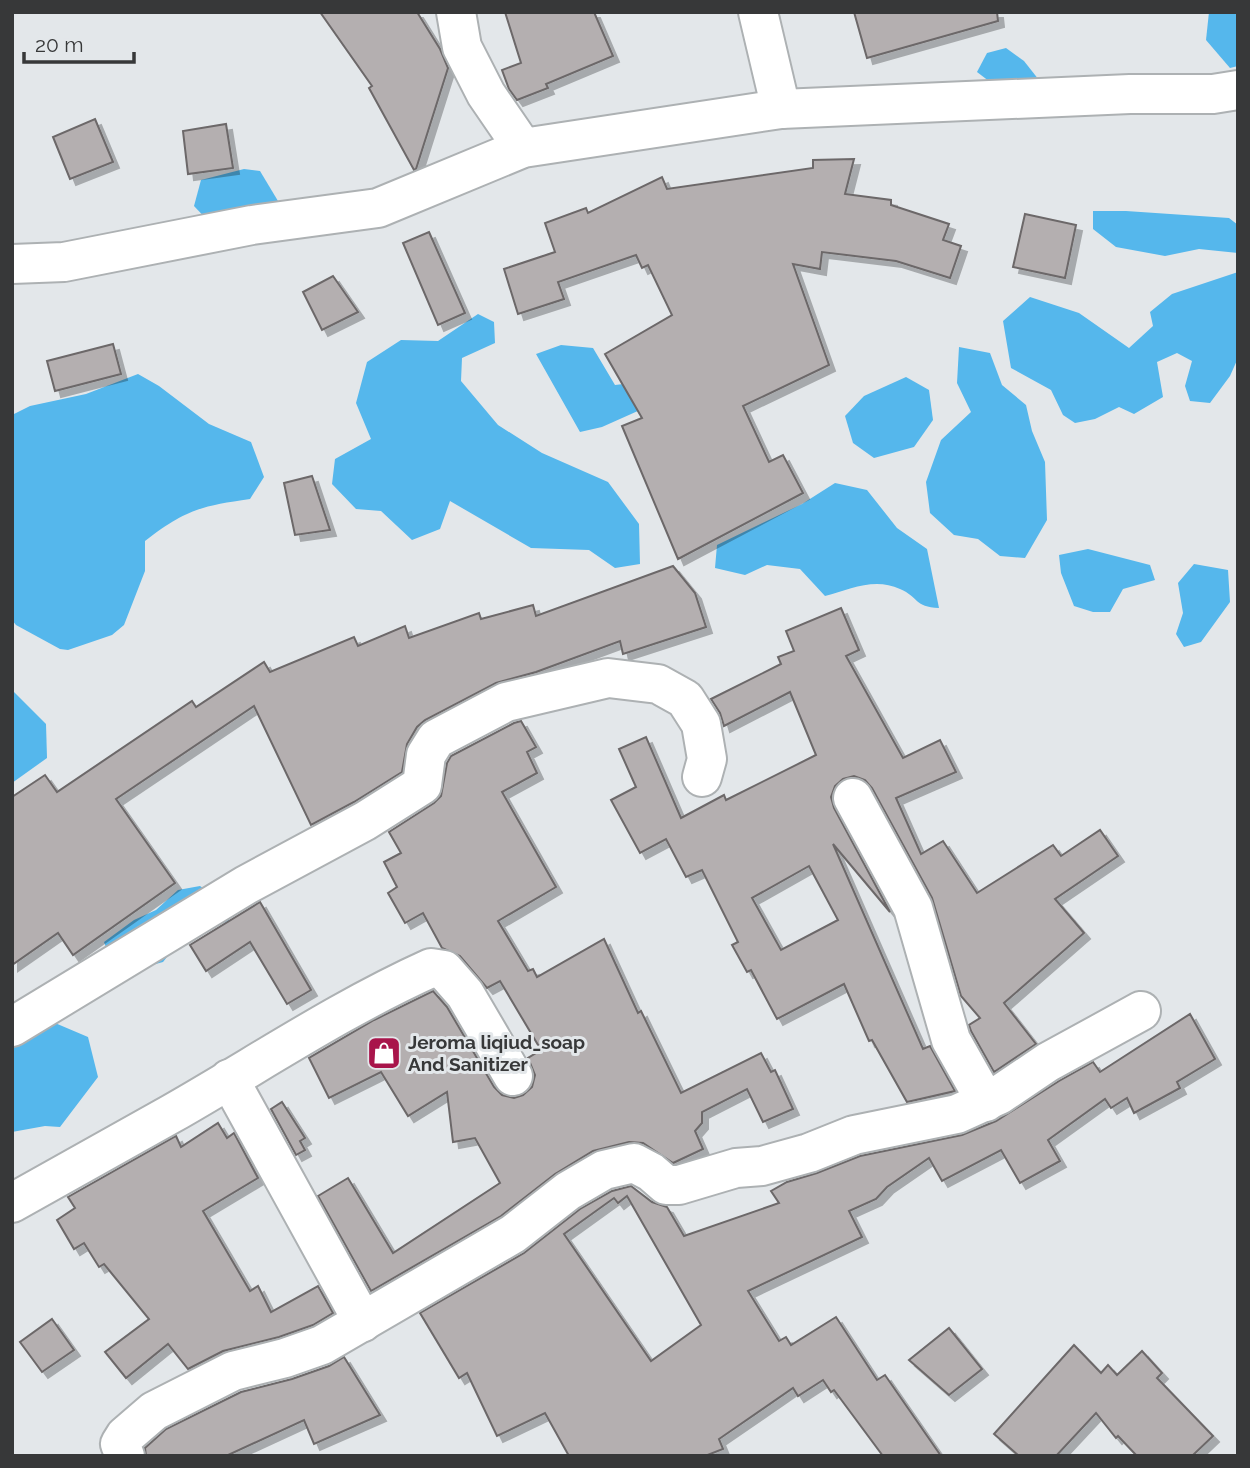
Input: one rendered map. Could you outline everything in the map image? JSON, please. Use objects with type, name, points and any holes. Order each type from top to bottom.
[{"type":"street","points":[[456,12],[462,47],[486,94],[523,148]]},
{"type":"street","points":[[758,12],[781,110]]},
{"type":"street","points":[[12,264],[64,262],[252,225],[378,208],[523,148],[781,110],[1130,94],[1213,94],[1238,90]]},
{"type":"street","points":[[12,1027],[246,885],[365,821],[422,785],[426,755],[436,739],[506,702],[608,678],[658,684],[685,699],[701,724],[708,759],[702,777]]},
{"type":"street","points":[[853,798],[913,908],[951,1040],[967,1073],[986,1102]]},
{"type":"street","points":[[12,1203],[171,1114],[342,1013],[431,968],[444,970],[465,994],[513,1076]]},
{"type":"street","points":[[125,1456],[120,1444],[125,1436],[154,1410],[233,1371],[285,1358],[322,1345],[513,1234],[568,1191],[604,1170],[634,1163],[651,1172],[666,1185],[679,1185],[736,1168],[762,1166],[809,1153],[854,1135],[957,1114],[999,1095],[1048,1062],[1140,1011]]},
{"type":"street","points":[[229,1079],[363,1322]]},
{"type":"shaded area","points":[[1209,12],[1238,12],[1238,66],[1230,68],[1206,40]]},
{"type":"shaded area","points":[[1006,48],[1024,61],[1039,80],[1002,91],[977,72],[987,53]]},
{"type":"shaded area","points":[[244,169],[260,171],[281,206],[211,224],[194,206],[201,180]]},
{"type":"shaded area","points":[[1093,211],[1229,218],[1238,225],[1238,253],[1199,249],[1165,256],[1116,247],[1093,229]]},
{"type":"shaded area","points":[[1238,272],[1238,358],[1230,376],[1210,403],[1190,401],[1185,386],[1192,361],[1177,353],[1157,362],[1163,397],[1134,414],[1119,407],[1095,419],[1075,423],[1063,415],[1051,390],[1011,368],[1003,321],[1030,297],[1079,313],[1129,348],[1153,326],[1150,312],[1172,294]]},
{"type":"shaded area","points":[[478,314],[494,322],[495,343],[462,358],[461,381],[498,425],[542,453],[608,482],[639,524],[640,564],[615,568],[589,550],[531,548],[450,501],[440,529],[412,540],[381,511],[356,509],[332,484],[335,459],[371,439],[356,403],[367,362],[401,340],[438,341]]},
{"type":"shaded area","points":[[561,345],[593,348],[615,385],[649,381],[658,402],[602,427],[580,432],[536,354]]},
{"type":"shaded area","points":[[959,347],[990,353],[1002,385],[1026,405],[1032,431],[1045,462],[1047,520],[1025,558],[1000,556],[978,539],[954,535],[930,513],[926,482],[941,440],[971,412],[957,383]]},
{"type":"shaded area","points":[[138,374],[159,386],[209,424],[251,442],[264,477],[250,499],[194,511],[171,522],[145,541],[145,571],[124,625],[112,635],[68,650],[60,649],[16,625],[12,620],[12,415],[30,406],[86,394]]},
{"type":"shaded area","points":[[906,377],[929,390],[933,420],[914,447],[874,458],[853,443],[845,416],[864,396]]},
{"type":"shaded area","points":[[835,483],[867,490],[897,528],[927,549],[939,608],[925,606],[900,589],[881,584],[862,585],[825,596],[800,569],[767,565],[745,575],[715,568],[717,545],[802,504]]},
{"type":"shaded area","points":[[1088,549],[1150,565],[1155,580],[1123,589],[1110,612],[1093,612],[1074,606],[1061,573],[1059,555]]},
{"type":"shaded area","points":[[1194,564],[1228,570],[1230,602],[1201,642],[1184,647],[1176,634],[1183,613],[1178,583]]},
{"type":"shaded area","points":[[12,690],[46,724],[47,758],[12,783]]},
{"type":"shaded area","points":[[200,886],[231,908],[229,921],[175,947],[163,962],[116,975],[104,942],[134,920],[156,910],[178,890]]},
{"type":"shaded area","points":[[55,1023],[88,1037],[98,1077],[60,1127],[45,1126],[12,1132],[12,1038]]},
{"type":"building","points":[[320,12],[417,12],[440,49],[448,68],[416,169],[414,170],[369,88],[372,86]]},
{"type":"building","points":[[505,12],[594,12],[613,56],[546,84],[548,88],[517,100],[509,89],[502,70],[521,63]]},
{"type":"building","points":[[854,12],[997,12],[998,21],[867,58]]},
{"type":"building","points":[[95,119],[113,162],[70,179],[53,137]]},
{"type":"building","points":[[226,124],[233,168],[188,174],[183,131]]},
{"type":"building","points":[[854,159],[845,194],[891,200],[891,205],[949,224],[943,240],[961,246],[950,278],[896,261],[822,252],[820,269],[793,264],[829,365],[743,406],[769,462],[783,455],[803,493],[678,559],[622,426],[642,418],[605,354],[672,315],[648,265],[642,268],[636,255],[558,282],[564,299],[518,314],[504,269],[555,252],[545,223],[586,208],[588,213],[662,177],[667,189],[813,168],[813,160]]},
{"type":"building","points":[[1025,214],[1076,225],[1065,278],[1013,267]]},
{"type":"building","points":[[429,232],[465,313],[438,325],[403,243]]},
{"type":"building","points":[[333,276],[358,312],[322,330],[303,292]]},
{"type":"building","points":[[113,344],[121,374],[55,391],[47,361]]},
{"type":"building","points":[[312,476],[330,530],[295,535],[284,483]]},
{"type":"building","points":[[673,566],[695,593],[706,627],[623,654],[620,641],[536,672],[496,683],[425,720],[417,727],[407,744],[402,772],[311,825],[254,706],[116,799],[175,883],[73,955],[58,933],[12,965],[12,797],[45,775],[57,792],[192,701],[196,707],[264,662],[270,672],[354,637],[358,646],[405,626],[409,638],[479,613],[481,619],[533,605],[536,616]]},
{"type":"building","points":[[841,608],[859,650],[846,656],[903,758],[940,740],[956,772],[896,798],[921,854],[943,841],[977,893],[1053,845],[1061,856],[1100,830],[1118,856],[1055,899],[1084,933],[1004,1003],[1036,1044],[994,1072],[971,1031],[969,1025],[980,1018],[961,996],[932,898],[872,788],[865,780],[854,776],[843,779],[835,786],[831,797],[834,808],[890,912],[833,844],[923,1049],[930,1046],[955,1091],[907,1102],[872,1040],[869,1041],[844,984],[777,1019],[751,970],[747,972],[732,945],[738,942],[702,870],[686,877],[666,839],[640,853],[611,800],[636,787],[619,749],[646,737],[681,818],[724,795],[726,800],[816,755],[790,692],[724,726],[711,699],[781,664],[778,657],[794,651],[786,631]],"holes":[[[809,866],[838,920],[781,950],[752,898]]]},
{"type":"building","points":[[521,721],[536,747],[527,752],[537,773],[502,792],[556,887],[498,921],[528,971],[533,969],[537,977],[604,939],[638,1013],[641,1011],[681,1093],[761,1053],[771,1072],[775,1070],[793,1109],[763,1122],[747,1089],[702,1112],[702,1123],[695,1131],[703,1149],[673,1163],[643,1143],[629,1142],[593,1151],[555,1174],[501,1216],[371,1291],[318,1196],[348,1178],[393,1253],[500,1183],[475,1138],[453,1142],[447,1092],[408,1116],[381,1072],[329,1098],[309,1058],[374,1020],[433,991],[447,1007],[494,1087],[502,1095],[514,1098],[523,1095],[532,1087],[535,1075],[528,1058],[541,1050],[500,981],[487,988],[460,956],[442,948],[423,913],[405,923],[388,893],[397,887],[384,862],[401,853],[389,832],[441,796],[447,763],[451,756]]},
{"type":"building","points":[[260,902],[311,990],[287,1004],[250,942],[206,971],[190,945]]},
{"type":"building","points":[[1190,1014],[1215,1059],[1177,1082],[1180,1088],[1134,1113],[1127,1098],[1111,1108],[1105,1099],[1048,1140],[1060,1161],[1020,1183],[1001,1150],[942,1181],[929,1158],[887,1187],[876,1199],[849,1211],[862,1237],[748,1291],[779,1341],[786,1337],[791,1345],[836,1317],[877,1380],[885,1375],[941,1456],[883,1456],[834,1390],[831,1392],[823,1380],[798,1396],[793,1388],[719,1439],[723,1449],[705,1456],[569,1456],[545,1413],[497,1436],[467,1373],[459,1378],[420,1313],[524,1253],[580,1209],[612,1191],[631,1186],[652,1202],[667,1207],[684,1236],[779,1203],[771,1191],[787,1182],[860,1156],[962,1135],[996,1121],[1093,1062],[1100,1072]],"holes":[[[627,1196],[701,1325],[651,1361],[564,1234],[614,1198],[618,1203]]]},
{"type":"building","points":[[282,1102],[305,1138],[300,1141],[305,1150],[296,1155],[271,1109]]},
{"type":"building","points":[[218,1123],[227,1138],[234,1133],[258,1178],[203,1211],[250,1291],[258,1286],[271,1312],[318,1286],[333,1313],[313,1325],[279,1337],[223,1351],[188,1369],[168,1344],[126,1378],[105,1352],[149,1319],[104,1264],[99,1267],[84,1243],[74,1249],[57,1220],[75,1208],[68,1197],[176,1136],[181,1147]]},
{"type":"building","points":[[52,1319],[74,1350],[42,1372],[20,1342]]},
{"type":"building","points":[[949,1328],[982,1369],[949,1395],[909,1360]]},
{"type":"building","points":[[1074,1345],[1101,1373],[1108,1365],[1117,1375],[1142,1351],[1162,1373],[1157,1378],[1213,1436],[1192,1456],[1137,1456],[1118,1436],[1116,1438],[1096,1413],[1056,1456],[1019,1456],[994,1434]]},
{"type":"building","points":[[344,1357],[380,1415],[314,1444],[304,1420],[226,1456],[146,1456],[145,1448],[166,1429],[241,1392],[292,1379],[329,1366]]},
{"type":"place","name":"Jeroma liqiud_soap And Sanitizer","points":[[384,1053]]}]
